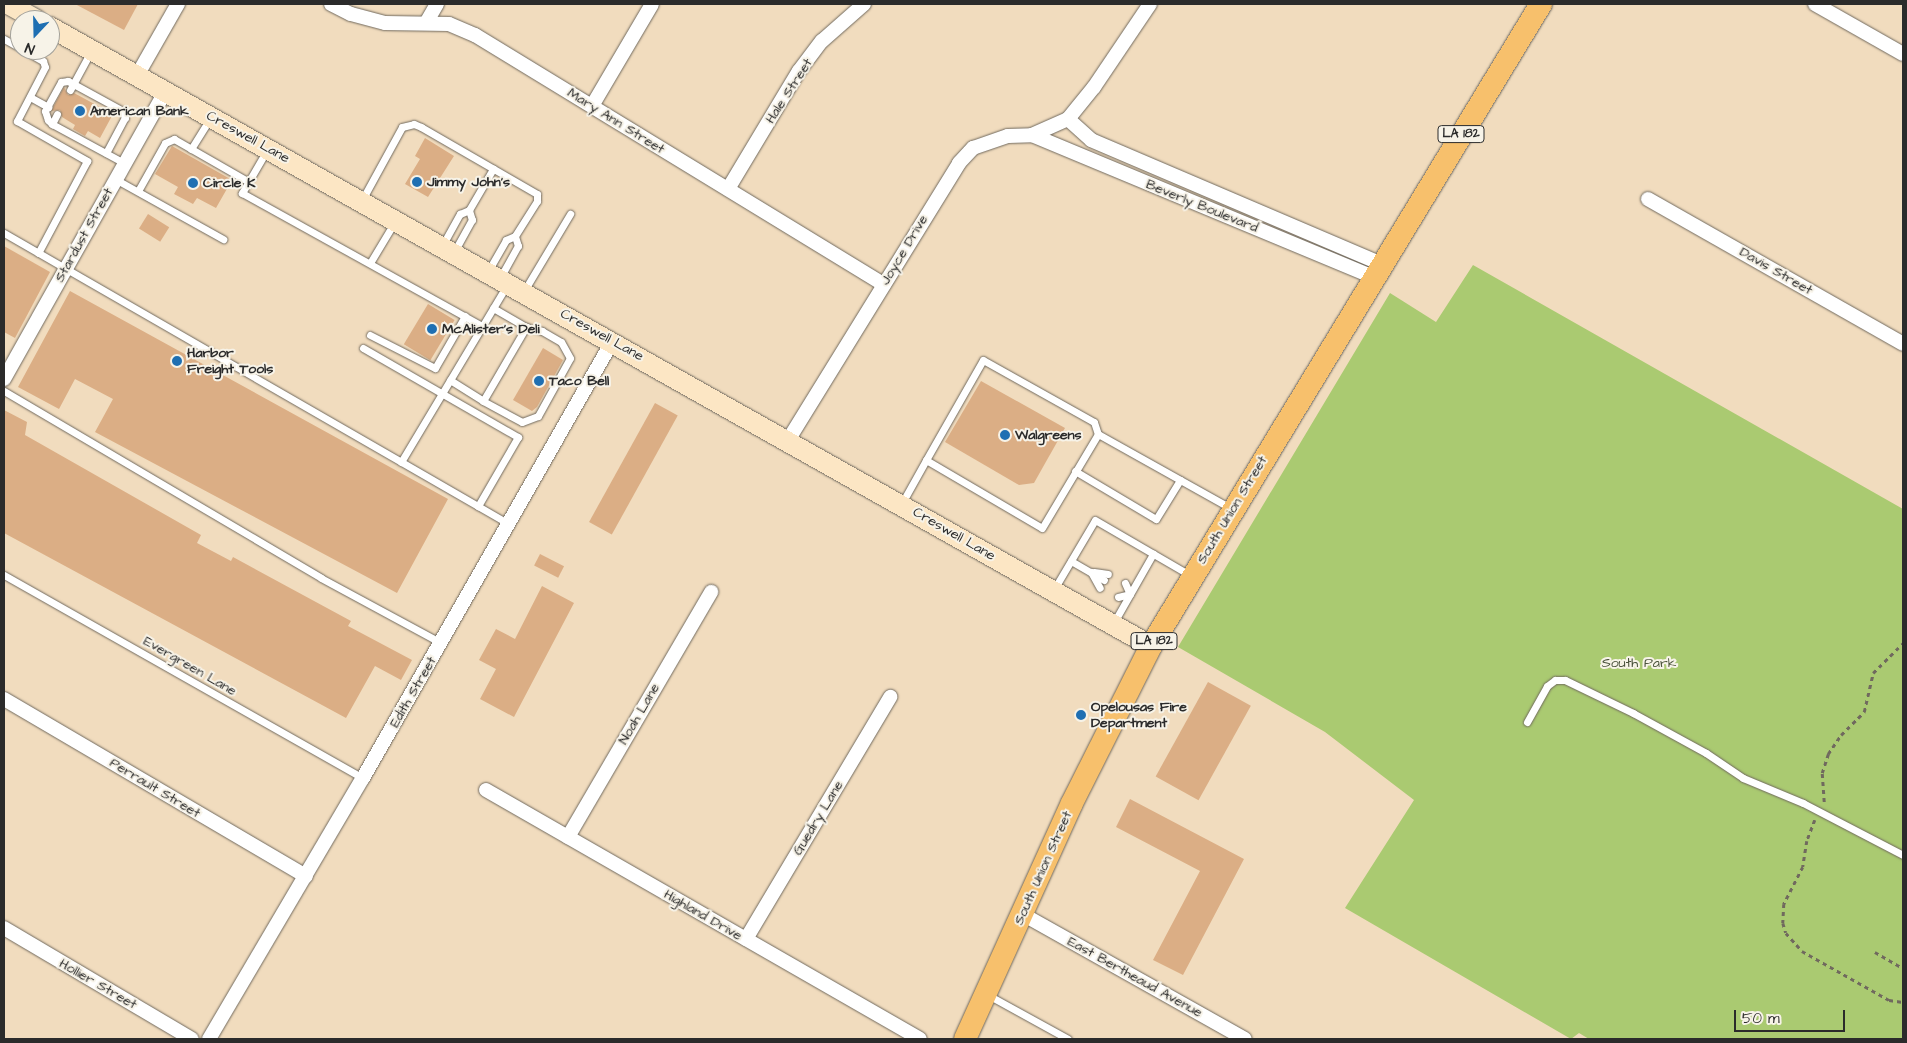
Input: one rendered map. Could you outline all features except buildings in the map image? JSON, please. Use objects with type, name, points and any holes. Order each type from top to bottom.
[{"type":"main road","name":"South Union Street","points":[[965,1039],[1024,915],[1072,803],[1151,646],[1540,4]]},
{"type":"main road","name":"Creswell Lane","points":[[60,33],[138,74],[1151,646]]},
{"type":"street","points":[[138,74],[178,4]]},
{"type":"street","name":"Mary Ann Street","points":[[331,4],[351,14],[385,23],[448,24],[475,36],[884,285]]},
{"type":"street","points":[[426,23],[437,4]]},
{"type":"street","points":[[592,106],[652,4]]},
{"type":"street","name":"Hale Street","points":[[728,189],[799,70],[822,41],[864,4]]},
{"type":"street","points":[[1068,119],[1094,87],[1150,4]]},
{"type":"street","points":[[1815,4],[1903,54]]},
{"type":"street","name":"Stardust Street","points":[[4,379],[166,90]]},
{"type":"street","name":"Joyce Drive","points":[[787,442],[884,285],[947,178],[973,148],[1008,136],[1032,134],[1068,119]]},
{"type":"street","name":"Beverly Boulevard","points":[[1068,119],[1091,140],[1377,271]]},
{"type":"street","name":"Beverly Boulevard","points":[[1032,134],[1084,158],[1377,271]]},
{"type":"street","points":[[1084,158],[1091,140]]},
{"type":"street","name":"Davis Street","points":[[1648,199],[1903,344]]},
{"type":"street","name":"Edith Street","points":[[209,1039],[364,778],[612,342]]},
{"type":"street","name":"Noah Lane","points":[[568,837],[710,592]]},
{"type":"street","name":"Guedry Lane","points":[[746,939],[890,697]]},
{"type":"street","name":"Perrault Street","points":[[4,699],[306,876]]},
{"type":"street","name":"Highland Drive","points":[[486,790],[920,1039]]},
{"type":"street","name":"East Bertheaud Avenue","points":[[1024,915],[1245,1039]]},
{"type":"street","name":"Hollier Street","points":[[4,928],[192,1039]]},
{"type":"lane","points":[[72,87],[91,50]]},
{"type":"lane","points":[[38,253],[87,166],[84,158],[17,121],[45,68],[41,60]]},
{"type":"lane","points":[[106,153],[125,114],[61,82],[45,114],[56,126],[124,163]]},
{"type":"lane","points":[[30,97],[48,107]]},
{"type":"lane","points":[[52,140],[57,114]]},
{"type":"lane","points":[[191,149],[211,116]]},
{"type":"lane","points":[[362,200],[402,127],[408,124],[421,127],[538,197],[515,236],[506,240],[505,281]]},
{"type":"lane","points":[[138,191],[166,143],[174,139],[248,182]]},
{"type":"lane","points":[[268,148],[242,193],[482,326]]},
{"type":"lane","points":[[448,249],[460,214],[469,210],[493,169]]},
{"type":"lane","points":[[116,179],[223,239]]},
{"type":"lane","points":[[448,249],[472,220],[469,210]]},
{"type":"lane","points":[[505,281],[570,214]]},
{"type":"lane","points":[[370,263],[396,220]]},
{"type":"lane","points":[[4,233],[508,524]]},
{"type":"lane","points":[[401,462],[493,308],[518,246],[515,236]]},
{"type":"lane","points":[[450,380],[483,401],[522,422],[538,416],[570,358],[561,342],[542,331],[526,327],[493,308]]},
{"type":"lane","points":[[370,335],[435,368],[465,316]]},
{"type":"lane","points":[[483,401],[526,327]]},
{"type":"lane","points":[[363,348],[518,437],[478,506]]},
{"type":"lane","points":[[901,504],[983,360],[1094,422],[1098,434],[1232,510]]},
{"type":"lane","points":[[4,391],[312,573],[441,643]]},
{"type":"lane","points":[[926,460],[1042,528],[1098,434]]},
{"type":"lane","points":[[1075,471],[1156,518],[1180,480]]},
{"type":"lane","points":[[1053,591],[1095,520],[1192,577]]},
{"type":"lane","points":[[1113,624],[1153,554]]},
{"type":"lane","points":[[1071,561],[1091,572],[1106,577]]},
{"type":"lane","points":[[1091,572],[1100,588]]},
{"type":"lane","name":"Evergreen Lane","points":[[4,575],[364,778]]},
{"type":"lane","points":[[1123,586],[1130,594]]},
{"type":"lane","points":[[1118,597],[1130,594]]},
{"type":"lane","points":[[1527,722],[1547,686],[1555,680],[1565,680],[1633,713],[1706,753],[1742,778],[1820,812],[1903,855]]},
{"type":"lane","points":[[986,993],[1068,1039]]},
{"type":"path","points":[[1903,643],[1873,673],[1864,712],[1841,735],[1828,754],[1822,773],[1826,795],[1807,841],[1803,867],[1784,904],[1782,923],[1786,932],[1802,951],[1889,1000],[1903,1002]]},
{"type":"path","points":[[1875,952],[1903,968]]},
{"type":"green space","name":"South Park","points":[[1473,265],[1903,509],[1903,1039],[1589,1039],[1579,1033],[1571,1039],[1345,908],[1414,800],[1325,732],[1178,647],[1390,293],[1436,322]]},
{"type":"place","name":"American Bank","points":[[80,111]]},
{"type":"place","name":"Jimmy John's","points":[[417,182]]},
{"type":"place","name":"Circle K","points":[[193,183]]},
{"type":"place","name":"McAlister's Deli","points":[[432,329]]},
{"type":"place","name":"Harbor Freight Tools","points":[[177,361]]},
{"type":"place","name":"Taco Bell","points":[[539,381]]},
{"type":"place","name":"Walgreens","points":[[1005,435]]},
{"type":"place","name":"Opelousas Fire Department","points":[[1081,715]]}]
